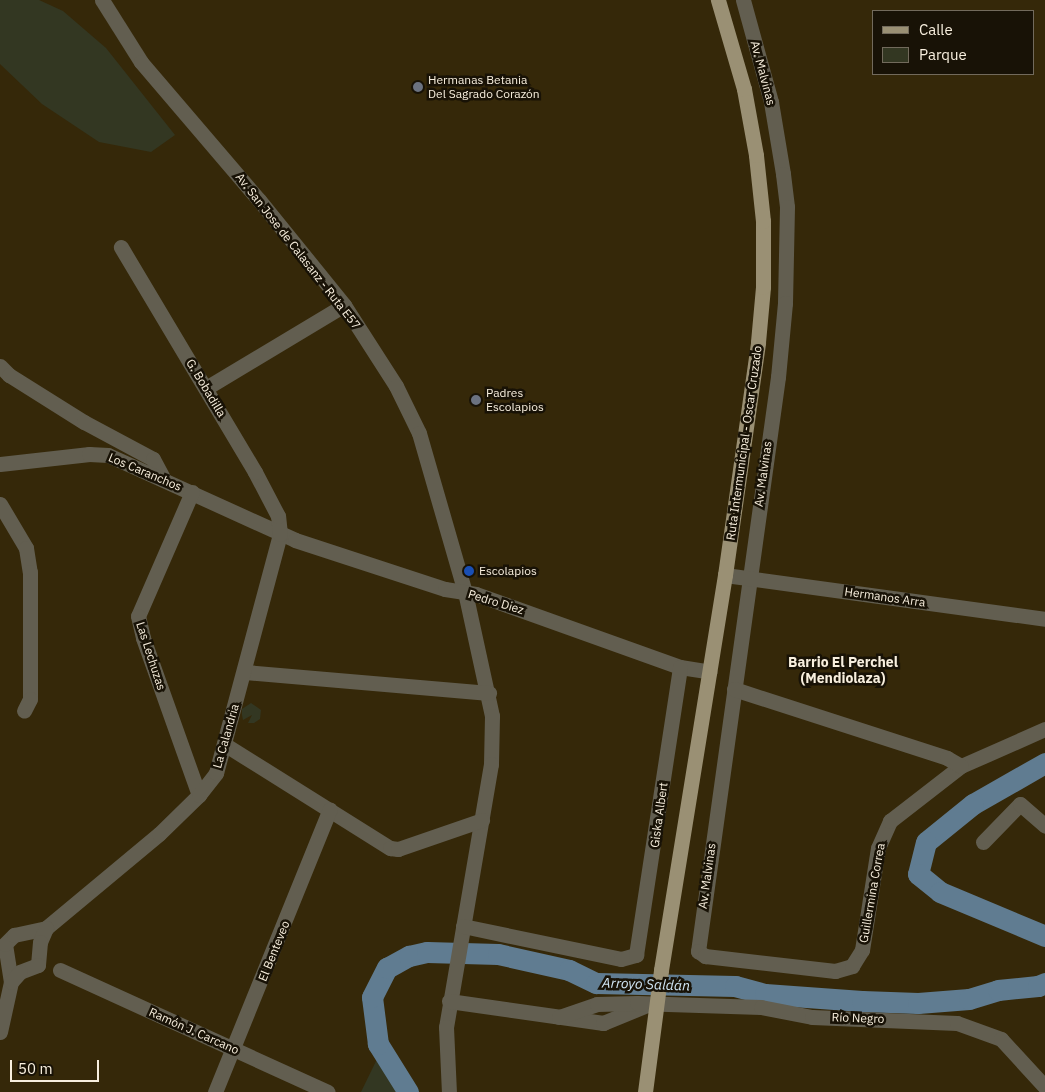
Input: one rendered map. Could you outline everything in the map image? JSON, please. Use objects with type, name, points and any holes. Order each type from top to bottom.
[{"type":"main road","name":"Ruta Intermunicipal - Oscar Cruzado","points":[[645,1092],[652,1008],[661,970],[707,671],[750,354],[756,258],[753,184],[744,121],[732,64],[710,0]]},
{"type":"main road","name":"Ruta Intermunicipal - Oscar Cruzado","points":[[707,671],[725,575],[758,342],[764,249],[760,186],[752,125],[718,0]]},
{"type":"street","name":"Av. San Jose de Calasanz - Ruta E57","points":[[102,0],[141,62],[259,200],[344,306],[396,386],[419,433],[465,592],[489,693],[492,751],[482,820],[449,1001],[446,1042],[449,1092]]},
{"type":"street","name":"Av. Malvinas","points":[[743,0],[771,102],[787,207],[782,344],[748,578],[698,951],[705,956],[835,971],[852,966]]},
{"type":"street","name":"G. Bobadilla","points":[[121,247],[206,388],[278,516],[280,534]]},
{"type":"street","points":[[206,388],[344,306]]},
{"type":"street","points":[[0,366],[9,375],[84,422],[153,459],[163,478]]},
{"type":"street","name":"Los Caranchos","points":[[0,464],[98,454],[163,478],[280,534]]},
{"type":"street","name":"Las Lechuzas","points":[[192,492],[138,616],[143,638],[198,796]]},
{"type":"street","points":[[0,504],[26,548],[30,572],[30,699],[24,711]]},
{"type":"street","name":"Pedro Diez","points":[[280,534],[445,589],[465,592],[680,667],[707,671]]},
{"type":"street","name":"La Calandria","points":[[7,934],[46,928],[159,834],[198,796],[216,773],[245,672],[280,534]]},
{"type":"street","name":"Hermanos Arra","points":[[725,575],[1045,620]]},
{"type":"street","name":"Giska Albert","points":[[461,933],[631,958],[639,949],[680,667]]},
{"type":"street","points":[[245,672],[489,693]]},
{"type":"street","points":[[734,689],[948,758],[961,766]]},
{"type":"street","name":"Guillermina Correa","points":[[852,966],[862,950],[882,833],[901,810],[961,766],[1045,729]]},
{"type":"street","points":[[224,744],[330,808],[383,845],[398,849],[482,820]]},
{"type":"street","points":[[983,842],[1020,804],[1045,826]]},
{"type":"street","name":"El Benteveo","points":[[215,1092],[330,808]]},
{"type":"street","points":[[11,982],[20,972],[38,965],[40,948],[46,928]]},
{"type":"street","points":[[0,1032],[11,982],[2,949],[8,940],[7,934]]},
{"type":"street","name":"Ramón J. Carcano","points":[[7,934],[28,938],[60,970]]},
{"type":"street","name":"Ramón J. Carcano","points":[[2,949],[18,962],[60,970],[328,1092]]},
{"type":"street","name":"Río Negro","points":[[449,1001],[609,1023],[652,1008],[761,1007],[812,1017],[957,1022],[1000,1039],[1045,1087]]},
{"type":"green space","points":[[0,0],[39,0],[63,11],[106,48],[175,135],[151,152],[99,142],[42,104],[0,64]]},
{"type":"green space","points":[[251,703],[261,710],[260,719],[254,723],[248,723],[252,715],[243,720],[242,709]]},
{"type":"green space","points":[[380,1053],[405,1092],[361,1092]]},
{"type":"waterway","name":"Arroyo Saldán","points":[[1045,763],[973,804],[926,842],[918,874],[940,892],[1045,936]]},
{"type":"waterway","name":"Arroyo Saldán","points":[[408,1092],[378,1044],[372,997],[387,968],[409,956],[427,952],[498,954],[569,970],[596,983],[735,986],[765,994],[862,1001],[918,1003],[969,999],[998,990],[1038,986],[1045,983]]},
{"type":"place","name":"Hermanas Betania Del Sagrado Corazón","points":[[418,87]]},
{"type":"place","name":"Padres Escolapios","points":[[476,400]]},
{"type":"place","name":"Escolapios","points":[[469,571]]},
{"type":"district","name":"Barrio El Perchel (Mendiolaza)","points":[[843,670]]}]
